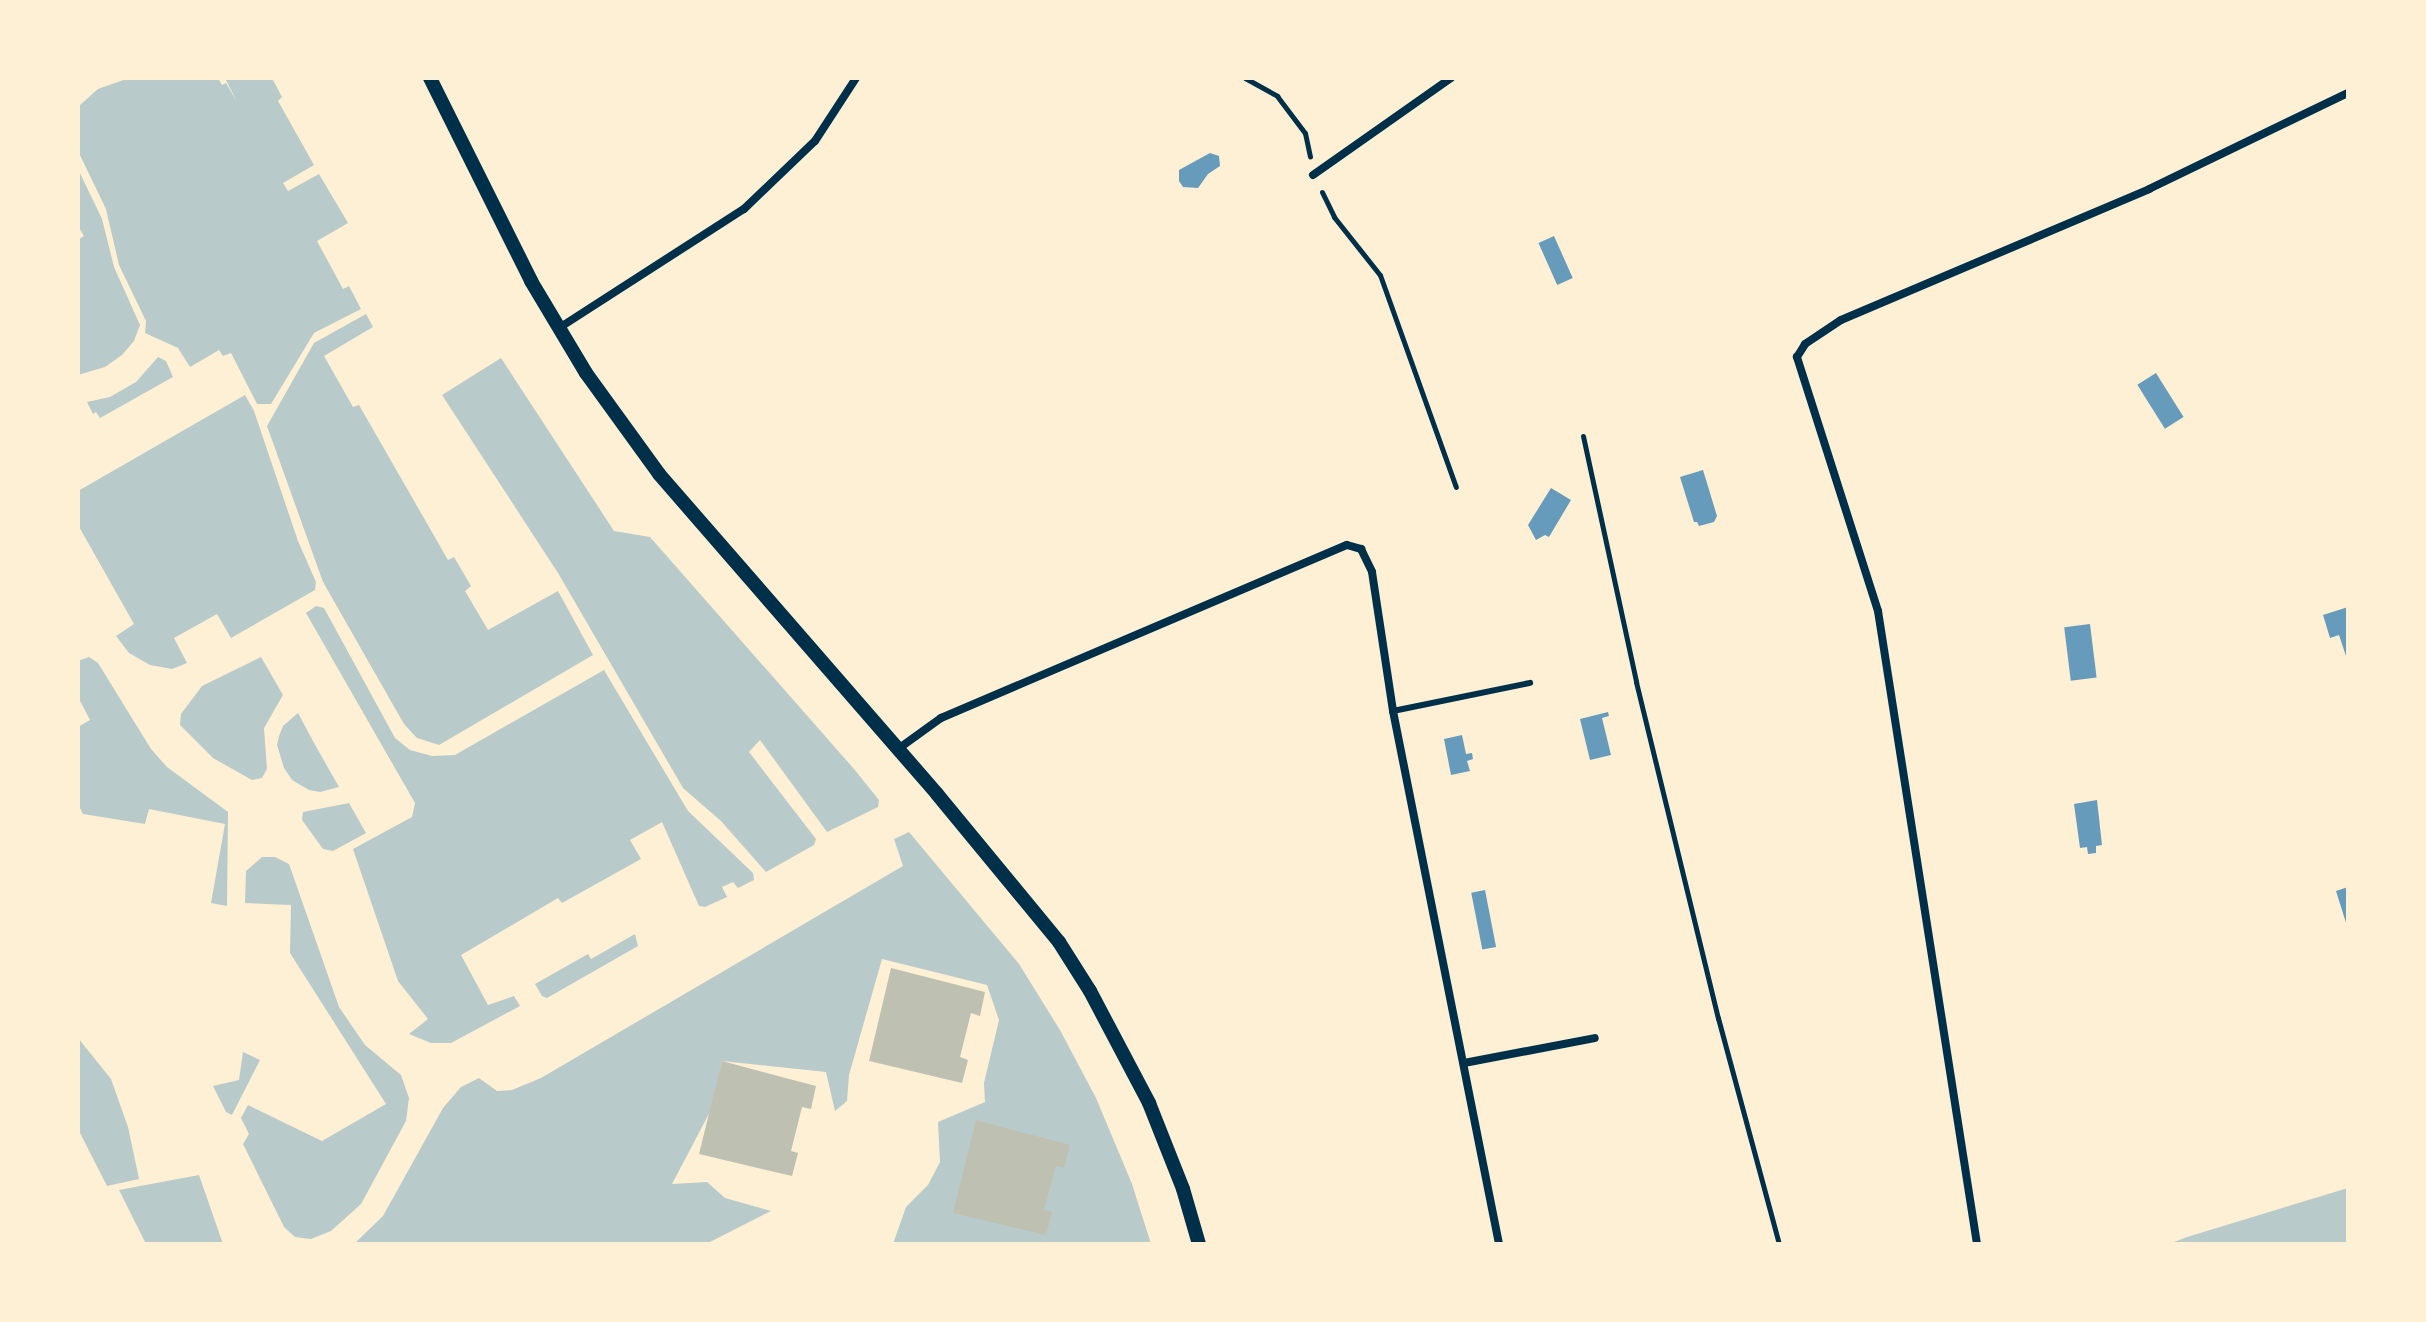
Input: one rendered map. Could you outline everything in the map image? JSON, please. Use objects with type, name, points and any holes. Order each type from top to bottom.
[{"type":"street","points":[[430,78],[473,169],[559,328],[659,474],[1028,902],[1090,991],[1149,1103],[1183,1189],[1199,1244]]},
{"type":"street","points":[[559,328],[744,209],[815,141],[856,78]]},
{"type":"street","points":[[1313,175],[1451,78]]},
{"type":"street","points":[[1977,1244],[1878,611],[1797,357],[1805,344],[1841,320],[2149,189],[2348,93]]},
{"type":"street","points":[[898,749],[941,718],[1347,545],[1361,549],[1372,572],[1393,711],[1499,1244]]},
{"type":"street","points":[[1464,1063],[1595,1038]]},
{"type":"lane","points":[[1393,711],[1530,683]]},
{"type":"path","points":[[1245,78],[1277,96],[1305,133],[1313,175],[1334,217],[1380,275],[1456,487]]},
{"type":"path","points":[[1583,436],[1636,682],[1684,881],[1779,1244]]},
{"type":"shaded area","points":[[129,78],[218,78],[222,85],[226,83],[237,102],[225,78],[272,78],[282,97],[278,101],[314,165],[283,183],[288,191],[319,174],[348,223],[317,241],[343,289],[349,286],[361,309],[314,333],[271,404],[257,404],[231,353],[223,356],[219,350],[190,367],[178,348],[145,333],[146,321],[119,265],[106,209],[78,151],[80,105],[98,89]]},
{"type":"shaded area","points":[[78,169],[102,219],[114,267],[140,325],[134,341],[122,355],[105,367],[78,375],[78,240],[84,236],[78,226]]},
{"type":"shaded area","points":[[366,314],[373,327],[324,356],[353,407],[359,405],[448,560],[454,557],[471,586],[465,591],[488,630],[558,591],[593,655],[439,745],[417,738],[404,724],[323,582],[267,426],[314,343]]},
{"type":"shaded area","points":[[158,357],[166,361],[173,377],[100,418],[96,412],[93,414],[87,402],[110,397],[136,382]]},
{"type":"shaded area","points":[[501,358],[614,531],[650,537],[854,769],[879,800],[878,807],[827,832],[760,740],[749,752],[816,839],[814,845],[766,872],[721,821],[683,788],[558,573],[442,395]]},
{"type":"shaded area","points":[[245,395],[254,411],[298,541],[316,582],[315,590],[231,638],[217,614],[174,638],[187,663],[172,669],[150,665],[129,653],[116,636],[134,624],[78,525],[78,491]]},
{"type":"shaded area","points":[[316,606],[324,608],[395,738],[410,750],[432,756],[455,755],[604,670],[688,811],[753,873],[754,880],[738,888],[733,882],[722,887],[727,897],[705,907],[699,906],[662,822],[630,840],[641,859],[562,903],[558,898],[461,955],[488,1005],[514,996],[520,1006],[451,1043],[431,1043],[409,1034],[428,1019],[398,981],[353,849],[412,817],[415,803],[306,613]]},
{"type":"shaded area","points":[[89,657],[98,663],[151,749],[167,767],[228,812],[227,906],[211,903],[225,824],[149,809],[145,824],[83,814],[78,804],[78,727],[90,720],[78,697],[78,661]]},
{"type":"shaded area","points":[[261,657],[283,695],[264,728],[267,769],[262,778],[252,780],[213,758],[180,725],[181,714],[202,686]]},
{"type":"shaded area","points":[[298,713],[339,787],[320,792],[309,790],[292,780],[284,768],[277,745],[279,736],[283,726]]},
{"type":"shaded area","points":[[349,803],[366,833],[333,851],[323,849],[302,820],[303,812]]},
{"type":"shaded area","points":[[909,832],[1019,964],[1060,1030],[1096,1098],[1132,1184],[1151,1244],[893,1244],[906,1207],[928,1185],[940,1162],[938,1122],[985,1102],[984,1083],[999,1020],[987,985],[882,959],[849,1075],[847,1101],[835,1111],[826,1072],[722,1061],[712,1108],[672,1184],[707,1182],[725,1198],[771,1211],[706,1244],[354,1244],[383,1216],[443,1108],[461,1087],[479,1078],[497,1091],[512,1090],[541,1078],[903,866],[894,839]]},
{"type":"shaded area","points":[[262,857],[275,857],[289,864],[339,1007],[365,1045],[401,1075],[409,1098],[406,1121],[361,1204],[331,1231],[311,1239],[295,1237],[284,1227],[243,1144],[249,1134],[241,1118],[248,1105],[322,1141],[386,1104],[290,953],[291,905],[245,903],[246,871]]},
{"type":"shaded area","points":[[635,934],[638,946],[547,998],[542,996],[535,984],[588,954],[591,959]]},
{"type":"shaded area","points":[[78,1038],[111,1079],[128,1127],[139,1179],[107,1186],[78,1129]]},
{"type":"shaded area","points":[[243,1052],[260,1060],[232,1115],[226,1112],[213,1086],[239,1080]]},
{"type":"shaded area","points":[[199,1175],[223,1244],[146,1244],[119,1190]]},
{"type":"shaded area","points":[[2348,1188],[2348,1244],[2169,1244],[2187,1237]]},
{"type":"water","points":[[1210,153],[1219,156],[1220,166],[1208,174],[1198,188],[1183,187],[1179,181],[1179,170]]},
{"type":"water","points":[[1554,236],[1573,278],[1557,285],[1538,243]]},
{"type":"water","points":[[2156,373],[2184,417],[2165,429],[2137,385]]},
{"type":"water","points":[[1703,470],[1717,516],[1714,522],[1699,526],[1694,522],[1680,477]]},
{"type":"water","points":[[1551,488],[1571,500],[1549,537],[1545,535],[1536,540],[1528,525]]},
{"type":"water","points":[[2348,607],[2348,662],[2339,635],[2330,638],[2323,615]]},
{"type":"water","points":[[2090,624],[2097,678],[2071,681],[2064,627]]},
{"type":"water","points":[[1608,712],[1609,716],[1602,718],[1611,755],[1590,760],[1580,719]]},
{"type":"water","points":[[1462,735],[1466,754],[1472,753],[1473,759],[1467,761],[1470,771],[1451,775],[1444,739]]},
{"type":"water","points":[[2097,800],[2102,845],[2096,846],[2096,853],[2088,854],[2087,847],[2080,848],[2074,804]]},
{"type":"water","points":[[2348,887],[2348,929],[2336,891]]},
{"type":"water","points":[[1485,890],[1496,947],[1482,950],[1471,893]]},
{"type":"building","points":[[891,968],[985,992],[980,1016],[971,1013],[960,1057],[968,1060],[962,1083],[869,1061]]},
{"type":"building","points":[[722,1061],[816,1086],[811,1109],[802,1107],[791,1151],[798,1153],[792,1176],[699,1154]]},
{"type":"building","points":[[976,1120],[1070,1145],[1064,1168],[1056,1166],[1044,1210],[1052,1212],[1046,1235],[953,1213]]}]
